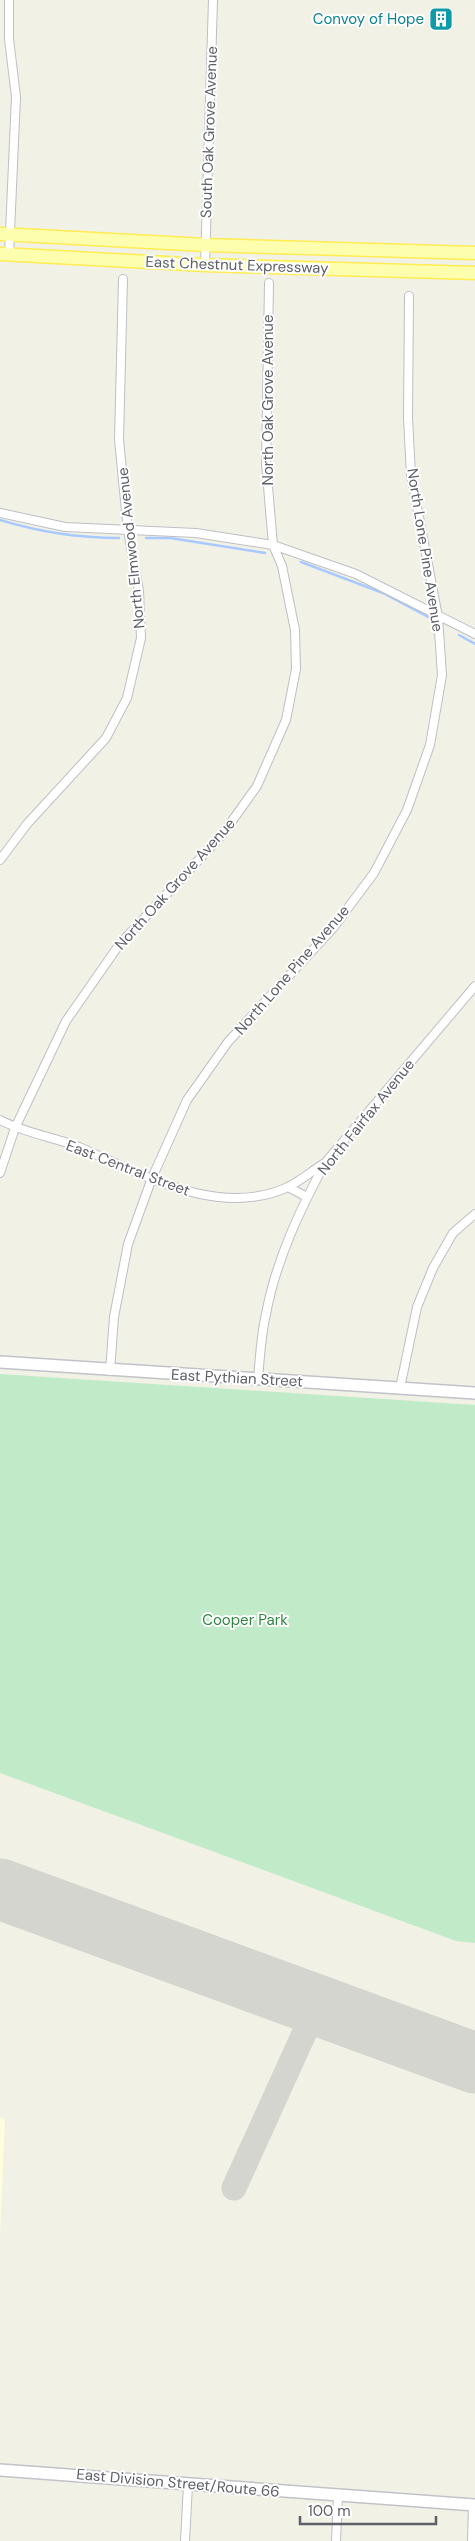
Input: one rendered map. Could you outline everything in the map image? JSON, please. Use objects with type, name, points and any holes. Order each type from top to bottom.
[{"type":"main road","name":"East Chestnut Expressway","points":[[5,234],[206,245],[475,253]]},
{"type":"main road","name":"East Chestnut Expressway","points":[[4,254],[205,265],[475,273]]},
{"type":"street","points":[[4,254],[16,97],[9,39],[9,0]]},
{"type":"street","name":"South Oak Grove Avenue","points":[[205,265],[213,0]]},
{"type":"street","name":"North Elmwood Avenue","points":[[0,860],[27,824],[106,738],[127,698],[141,638],[139,591],[128,531],[119,440],[123,279]]},
{"type":"street","name":"North Oak Grove Avenue","points":[[0,1173],[15,1128],[66,1021],[119,945],[222,835],[257,786],[286,720],[296,669],[295,630],[282,566],[273,545],[266,463],[269,284]]},
{"type":"street","name":"North Lone Pine Avenue","points":[[110,1370],[114,1317],[128,1244],[152,1178],[187,1100],[228,1042],[333,928],[374,873],[408,810],[430,745],[442,675],[438,617],[411,475],[408,418],[409,296]]},
{"type":"street","points":[[0,514],[65,527],[196,533],[273,545],[356,574],[475,634]]},
{"type":"street","name":"North Fairfax Avenue","points":[[258,1379],[268,1304],[281,1258],[307,1197],[325,1163],[475,986]]},
{"type":"street","name":"East Central Street","points":[[0,1120],[15,1128],[76,1146],[152,1178],[202,1196],[250,1197],[288,1187],[325,1163]]},
{"type":"street","points":[[288,1187],[307,1197]]},
{"type":"street","points":[[400,1388],[417,1307],[433,1268],[452,1232],[475,1214]]},
{"type":"street","name":"East Pythian Street","points":[[0,1362],[475,1394]]},
{"type":"street","name":"East Division Street/Route 66","points":[[0,2470],[474,2505]]},
{"type":"street","points":[[185,2541],[188,2484]]},
{"type":"street","points":[[336,2541],[338,2496]]},
{"type":"street","points":[[472,2541],[474,2505]]},
{"type":"shaded area","points":[[0,2118],[5,2119],[0,2238]]},
{"type":"green space","name":"Cooper Park","points":[[0,1374],[475,1405],[475,1943],[456,1941],[0,1773]]},
{"type":"waterway","points":[[0,520],[59,534],[119,538]]},
{"type":"waterway","points":[[146,538],[170,538],[265,553]]},
{"type":"waterway","points":[[301,562],[383,593],[430,618]]},
{"type":"waterway","points":[[459,635],[475,644]]},
{"type":"taxiway","points":[[234,2188],[317,2005]]},
{"type":"runway","points":[[0,1889],[475,2063]]},
{"type":"place","name":"Convoy of Hope","points":[[441,19]]}]
